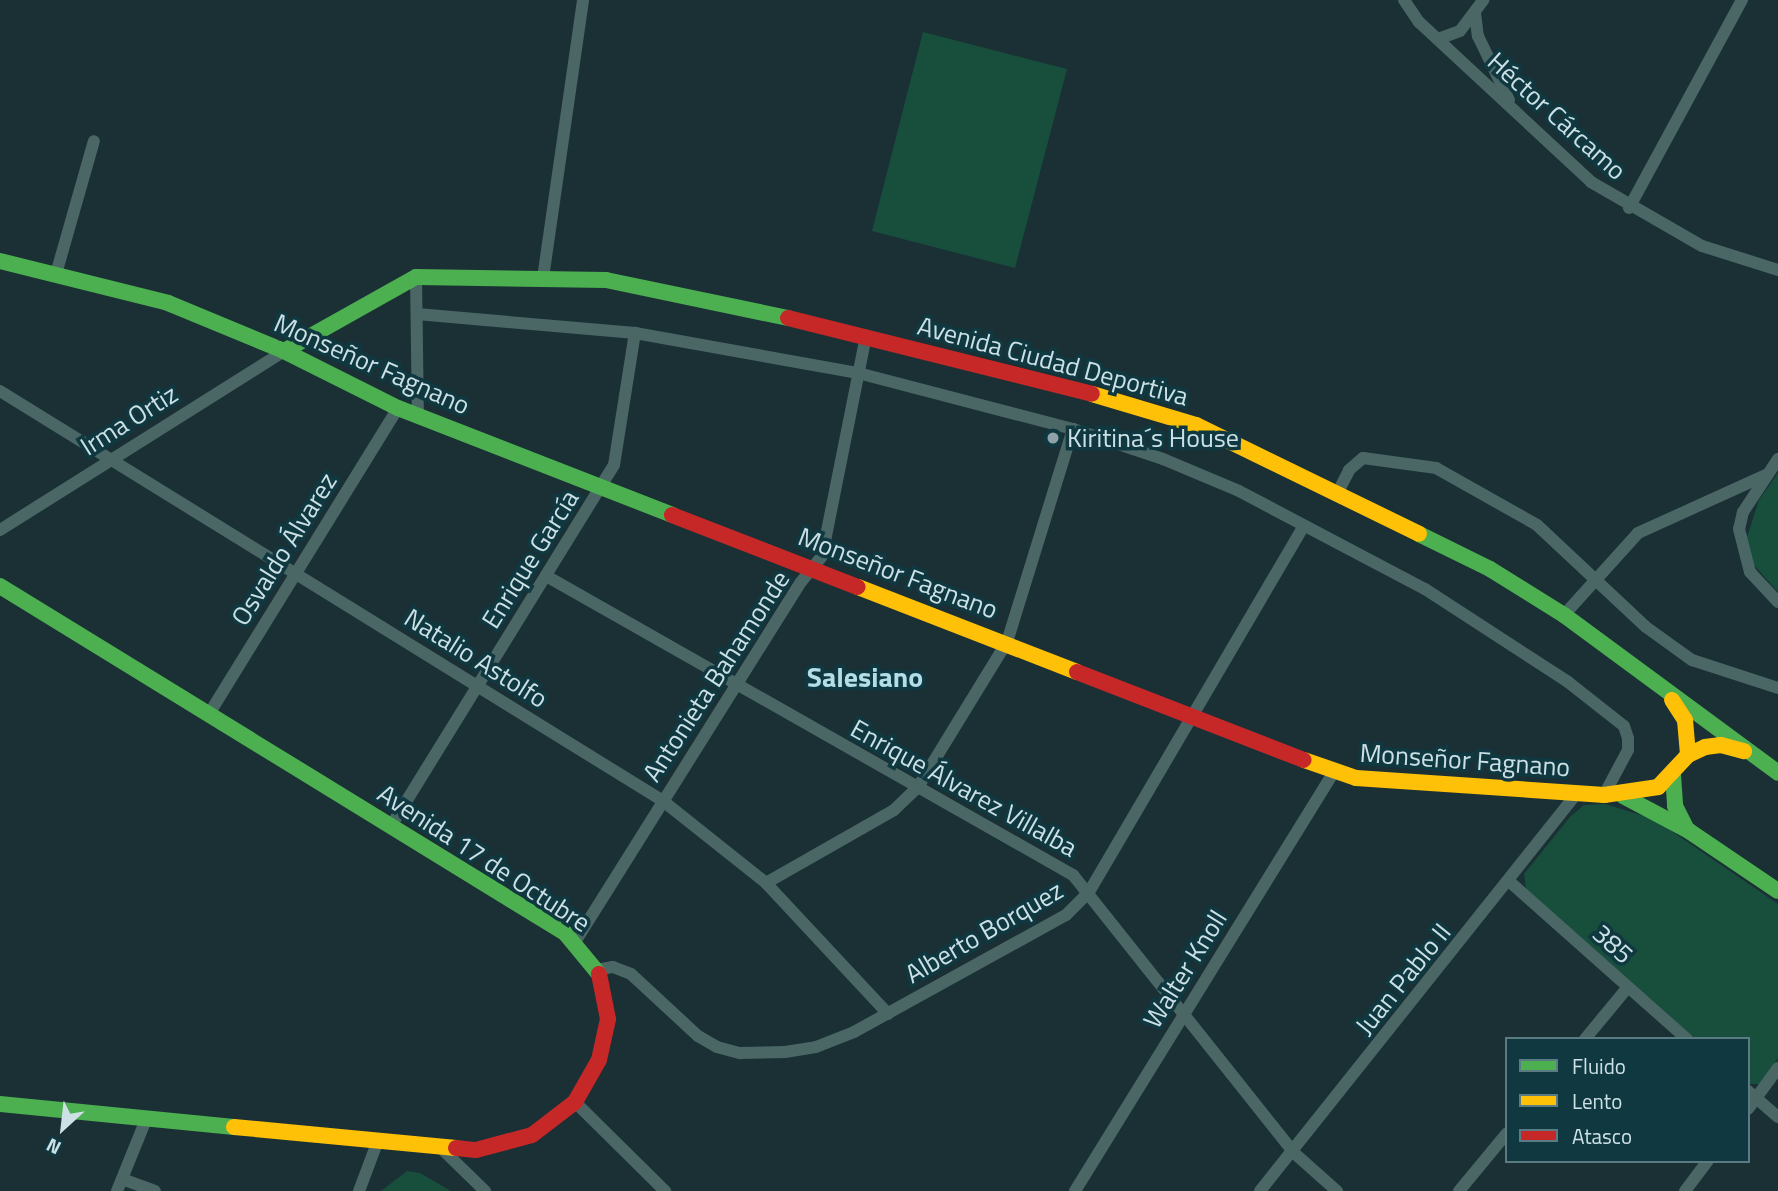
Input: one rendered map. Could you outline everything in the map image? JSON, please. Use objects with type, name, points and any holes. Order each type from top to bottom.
[{"type":"street","points":[[543,278],[583,0]]},
{"type":"street","name":"Héctor Cárcamo","points":[[1404,0],[1438,39],[1591,182],[1629,208],[1702,246],[1778,270]]},
{"type":"street","points":[[1438,39],[1460,31],[1483,0]]},
{"type":"street","points":[[1629,208],[1742,0]]},
{"type":"street","points":[[1475,13],[1478,36],[1514,108]]},
{"type":"street","points":[[56,274],[94,141]]},
{"type":"street","name":"Monseñor Fagnano","points":[[0,261],[168,303],[284,351],[398,408],[816,567],[1196,715],[1334,772],[1356,778],[1610,794],[1689,831],[1778,891]]},
{"type":"street","points":[[416,277],[418,414]]},
{"type":"street","name":"Avenida Ciudad Deportiva","points":[[284,351],[416,277],[543,278],[652,287],[866,335],[1172,417],[1490,569],[1564,615],[1744,751]]},
{"type":"street","points":[[417,314],[635,333],[858,373],[1073,429],[1175,465],[1304,525],[1425,589],[1537,661],[1624,726],[1628,750],[1610,794],[1642,793],[1673,775],[1688,755],[1721,744],[1744,751],[1778,773]]},
{"type":"street","name":"Enrique García","points":[[391,826],[548,577],[619,454],[635,333]]},
{"type":"street","name":"Antonieta Bahamonde","points":[[575,942],[738,688],[801,582],[816,567],[825,546],[866,335]]},
{"type":"street","name":"Irma Ortiz","points":[[0,530],[109,458],[284,351]]},
{"type":"street","name":"Natalio Astolfo","points":[[0,391],[663,801],[766,883],[888,1014]]},
{"type":"street","name":"Osvaldo Álvarez","points":[[209,714],[398,408]]},
{"type":"street","points":[[766,883],[894,810],[918,788],[1007,642],[1073,429]]},
{"type":"street","points":[[1337,494],[1349,470],[1363,458],[1436,468],[1537,525],[1597,577],[1646,627],[1692,660],[1778,688]]},
{"type":"street","points":[[1778,459],[1743,512],[1739,529],[1750,572],[1778,602]]},
{"type":"street","points":[[1564,615],[1630,539],[1655,522],[1766,475]]},
{"type":"street","name":"Alberto Borquez","points":[[597,970],[626,971],[706,1042],[740,1053],[816,1047],[888,1014],[1066,915],[1089,892],[1196,715],[1304,525]]},
{"type":"street","name":"Enrique Álvarez Villalba","points":[[548,577],[738,688],[1073,875],[1293,1152],[1337,1191]]},
{"type":"street","name":"Avenida 17 de Octubre","points":[[0,586],[575,942],[597,970],[607,1001],[607,1033],[594,1073],[575,1102],[545,1128],[520,1140],[477,1150],[443,1150],[147,1117],[0,1104]]},
{"type":"street","points":[[1667,691],[1685,720],[1688,755]]},
{"type":"street","name":"Walter Knoll","points":[[1075,1191],[1334,772]]},
{"type":"street","points":[[1673,775],[1675,806],[1689,831]]},
{"type":"street","name":"Juan Pablo II","points":[[1260,1191],[1510,882],[1577,793]]},
{"type":"street","name":"385","points":[[1510,882],[1685,1037]]},
{"type":"street","points":[[1587,1037],[1628,987]]},
{"type":"street","points":[[1778,1068],[1751,1099],[1778,1117]]},
{"type":"street","points":[[575,1102],[665,1191]]},
{"type":"street","points":[[147,1117],[120,1185],[155,1191]]},
{"type":"street","points":[[1459,1191],[1505,1135]]},
{"type":"street","points":[[359,1191],[377,1143]]},
{"type":"street","points":[[443,1150],[485,1191]]},
{"type":"street","points":[[1685,1191],[1706,1163]]},
{"type":"green space","points":[[923,32],[1067,69],[1015,268],[872,231]]},
{"type":"green space","points":[[1778,473],[1778,592],[1754,565],[1747,537],[1759,500]]},
{"type":"green space","points":[[1605,804],[1654,819],[1778,904],[1778,1058],[1760,1084],[1750,1084],[1750,1037],[1694,1037],[1526,889],[1524,874],[1570,817],[1584,805]]},
{"type":"green space","points":[[407,1171],[420,1173],[451,1191],[381,1191]]},
{"type":"traffic: fast","points":[[0,261],[168,303],[284,351],[398,408],[672,515]]},
{"type":"traffic: fast","points":[[284,351],[416,277],[606,280],[788,318]]},
{"type":"traffic: fast","points":[[1419,534],[1490,569],[1564,615],[1778,773]]},
{"type":"traffic: fast","points":[[0,586],[565,933],[599,974]]},
{"type":"traffic: fast","points":[[1673,775],[1675,806],[1686,828]]},
{"type":"traffic: fast","points":[[1623,796],[1689,831],[1778,891]]},
{"type":"traffic: fast","points":[[0,1104],[234,1127]]},
{"type":"traffic: slow","points":[[1092,394],[1196,425],[1419,534]]},
{"type":"traffic: slow","points":[[858,587],[1077,672]]},
{"type":"traffic: slow","points":[[1672,700],[1685,720],[1688,755]]},
{"type":"traffic: slow","points":[[1304,760],[1356,778],[1604,795],[1658,787],[1688,755],[1705,747],[1721,745],[1744,751]]},
{"type":"traffic: slow","points":[[234,1127],[456,1148]]},
{"type":"traffic: jam","points":[[788,318],[1092,394]]},
{"type":"traffic: jam","points":[[672,515],[858,587]]},
{"type":"traffic: jam","points":[[1077,672],[1304,760]]},
{"type":"traffic: jam","points":[[456,1148],[476,1150],[532,1135],[575,1102],[599,1060],[608,1019],[599,974]]},
{"type":"place","name":"Kiritina´s House","points":[[1053,438]]},
{"type":"district","name":"Salesiano","points":[[865,677]]}]
